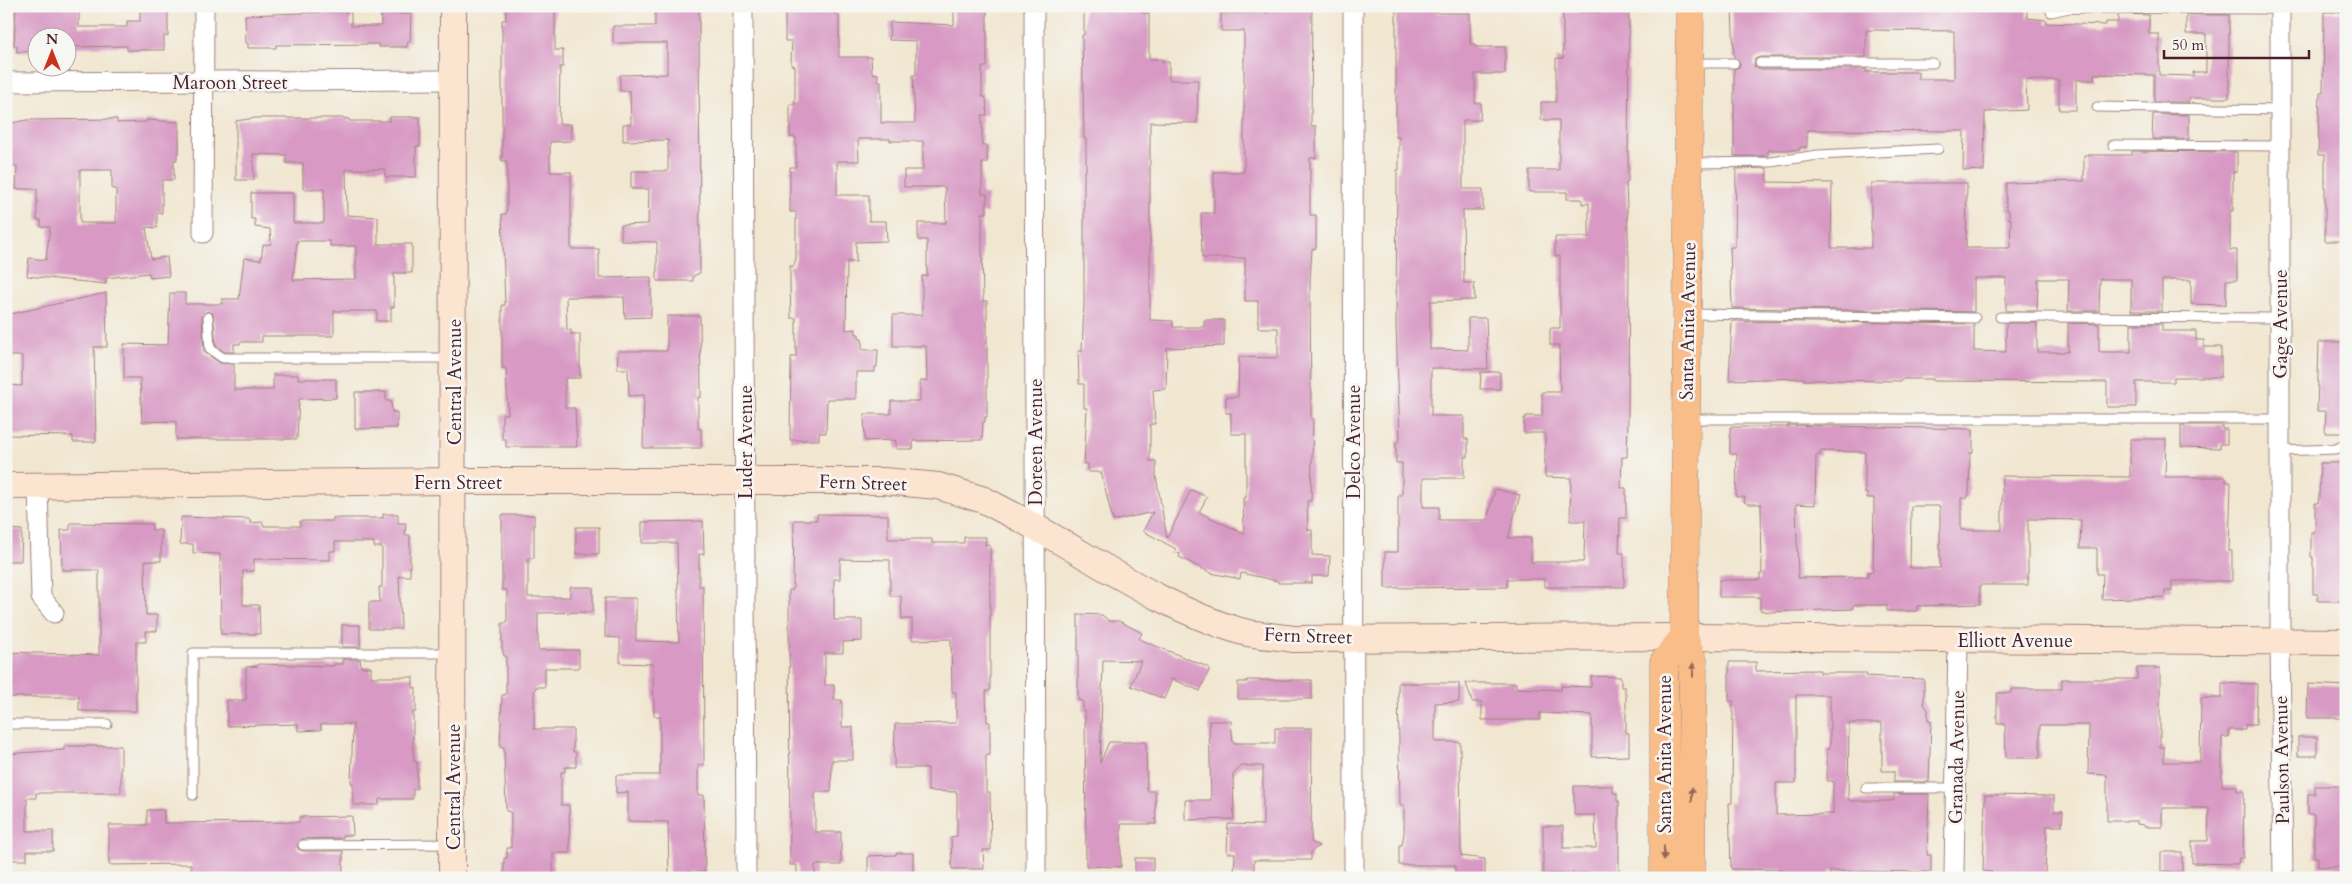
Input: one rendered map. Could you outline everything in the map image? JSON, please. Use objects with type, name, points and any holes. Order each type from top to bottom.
[{"type":"main road","name":"Santa Anita Avenue","points":[[1690,6],[1684,637],[1693,661],[1691,878]]},
{"type":"main road","name":"Santa Anita Avenue","points":[[1664,878],[1664,662],[1684,637]]},
{"type":"street","points":[[203,233],[202,82],[204,6]]},
{"type":"street","name":"Central Avenue","points":[[452,878],[454,653],[453,6]]},
{"type":"street","name":"Luder Avenue","points":[[743,6],[746,878]]},
{"type":"street","name":"Doreen Avenue","points":[[1034,6],[1036,878]]},
{"type":"street","name":"Delco Avenue","points":[[1353,6],[1354,878]]},
{"type":"street","name":"Gage Avenue","points":[[2280,8],[2280,642]]},
{"type":"street","name":"Maroon Street","points":[[6,82],[453,80]]},
{"type":"street","name":"Fern Street","points":[[6,486],[454,481],[884,481],[938,486],[984,500],[1036,526],[1158,597],[1198,616],[1242,632],[1285,638],[1684,637]]},
{"type":"street","points":[[38,486],[41,597],[54,613]]},
{"type":"street","name":"Elliott Avenue","points":[[1684,637],[2346,642]]},
{"type":"street","name":"Granada Avenue","points":[[1954,874],[1958,640]]},
{"type":"street","name":"Paulson Avenue","points":[[2280,642],[2283,878]]},
{"type":"lane","points":[[2051,12],[2069,8],[2280,8]]},
{"type":"lane","points":[[1690,63],[1734,63]]},
{"type":"lane","points":[[1760,63],[1933,63]]},
{"type":"lane","points":[[2097,107],[2280,110]]},
{"type":"lane","points":[[2113,145],[2280,146]]},
{"type":"lane","points":[[1689,163],[1771,162],[1818,155],[1938,149]]},
{"type":"lane","points":[[1687,314],[1975,318]]},
{"type":"lane","points":[[208,316],[210,349],[223,358],[454,358]]},
{"type":"lane","points":[[2000,317],[2280,318]]},
{"type":"lane","points":[[1686,419],[2280,419]]},
{"type":"lane","points":[[2280,451],[2336,450],[2346,444]]},
{"type":"lane","points":[[193,795],[193,653],[454,653]]},
{"type":"lane","points":[[6,724],[107,724]]},
{"type":"lane","points":[[1866,788],[1956,788]]},
{"type":"lane","points":[[303,845],[453,844]]},
{"type":"building","points":[[16,6],[79,6],[79,27],[127,27],[127,21],[140,21],[140,8],[168,7],[168,36],[164,36],[164,50],[127,50],[127,46],[78,47],[78,28],[28,28],[28,51],[17,52],[17,46],[14,46]]},
{"type":"building","points":[[506,6],[555,6],[555,50],[563,50],[563,67],[560,67],[559,124],[571,124],[571,141],[550,142],[550,172],[571,172],[571,249],[599,249],[599,278],[651,277],[651,317],[625,318],[624,297],[566,297],[567,330],[571,330],[571,334],[580,334],[580,378],[565,378],[565,408],[575,408],[577,447],[506,447],[506,439],[502,439],[502,414],[508,414],[506,368],[502,368],[502,305],[505,305],[502,214],[506,214],[507,205],[507,161],[502,161],[502,20],[506,20]]},
{"type":"building","points":[[667,6],[699,6],[700,273],[693,276],[693,281],[657,281],[657,242],[621,241],[621,225],[648,224],[649,189],[631,189],[631,171],[668,171],[668,140],[623,141],[623,124],[631,124],[630,91],[620,91],[620,75],[667,74],[667,43],[613,43],[613,26],[655,26],[655,11],[667,11]]},
{"type":"building","points":[[954,6],[987,6],[987,67],[982,67],[982,97],[986,97],[987,115],[982,115],[982,145],[987,145],[987,163],[982,163],[982,194],[987,194],[987,213],[982,213],[982,248],[983,301],[987,301],[987,417],[985,417],[985,422],[983,422],[982,440],[913,441],[913,449],[896,449],[896,441],[893,440],[865,441],[864,414],[891,414],[891,401],[920,401],[920,381],[927,381],[926,346],[893,346],[893,315],[922,315],[922,276],[927,276],[927,240],[918,240],[918,223],[946,223],[945,187],[904,187],[904,170],[923,170],[923,141],[858,139],[859,161],[837,161],[837,195],[869,195],[869,221],[886,221],[887,241],[856,242],[856,262],[847,262],[846,330],[856,329],[859,339],[862,339],[862,350],[878,350],[877,367],[875,367],[875,372],[856,372],[856,399],[827,399],[826,433],[819,433],[819,440],[790,440],[791,357],[796,357],[796,318],[791,318],[790,266],[794,266],[796,258],[796,212],[790,212],[790,167],[796,167],[796,137],[790,137],[790,104],[795,104],[795,66],[791,65],[792,41],[785,41],[785,9],[818,8],[839,15],[839,57],[871,57],[872,73],[878,74],[878,81],[881,81],[881,123],[915,123],[913,75],[916,75],[916,41],[889,40],[890,22],[954,25]]},
{"type":"building","points":[[1084,6],[1143,6],[1143,13],[1149,13],[1149,59],[1162,59],[1162,62],[1169,62],[1169,80],[1198,80],[1197,123],[1150,122],[1150,320],[1173,321],[1173,327],[1204,327],[1204,320],[1224,320],[1224,346],[1167,348],[1166,389],[1153,390],[1155,424],[1150,424],[1150,461],[1156,461],[1156,476],[1167,538],[1191,490],[1207,497],[1199,512],[1244,534],[1243,498],[1246,498],[1246,434],[1231,434],[1231,413],[1226,413],[1226,397],[1238,397],[1239,357],[1278,358],[1278,328],[1258,328],[1258,301],[1245,301],[1245,258],[1202,258],[1201,213],[1214,213],[1214,172],[1244,172],[1244,31],[1221,31],[1221,13],[1268,13],[1268,6],[1312,8],[1311,126],[1316,126],[1316,158],[1310,158],[1310,215],[1316,215],[1316,248],[1312,249],[1310,279],[1311,419],[1313,419],[1311,501],[1307,501],[1308,530],[1312,530],[1312,555],[1330,556],[1329,576],[1312,576],[1312,583],[1278,583],[1278,581],[1241,573],[1240,579],[1211,573],[1179,557],[1180,554],[1174,552],[1176,549],[1143,531],[1153,512],[1113,521],[1101,472],[1088,472],[1088,464],[1084,464],[1087,408],[1084,408],[1084,384],[1079,384],[1078,351],[1082,351],[1084,305],[1084,171],[1086,171],[1086,139],[1084,139],[1082,35],[1084,35]]},
{"type":"building","points":[[1396,6],[1437,6],[1437,13],[1470,13],[1470,44],[1475,44],[1475,47],[1505,47],[1505,74],[1475,74],[1475,103],[1481,103],[1480,120],[1463,120],[1463,189],[1483,189],[1483,210],[1463,210],[1464,283],[1474,283],[1475,300],[1430,301],[1430,349],[1468,350],[1468,318],[1486,318],[1488,369],[1431,368],[1431,416],[1464,416],[1464,439],[1468,439],[1468,457],[1464,457],[1464,478],[1423,478],[1423,507],[1439,507],[1439,520],[1487,520],[1495,489],[1520,495],[1508,538],[1531,538],[1531,562],[1583,562],[1585,521],[1570,521],[1571,478],[1545,477],[1545,433],[1524,433],[1524,418],[1526,416],[1542,416],[1542,392],[1560,392],[1559,345],[1550,345],[1550,328],[1560,328],[1560,256],[1555,256],[1555,237],[1589,237],[1589,203],[1582,204],[1582,199],[1567,199],[1567,192],[1529,192],[1529,170],[1559,170],[1559,120],[1541,120],[1541,102],[1556,102],[1556,58],[1563,58],[1563,12],[1599,12],[1599,6],[1629,6],[1628,182],[1626,183],[1629,259],[1628,417],[1627,457],[1622,457],[1621,488],[1626,488],[1626,518],[1620,518],[1619,553],[1624,553],[1624,587],[1545,587],[1545,579],[1507,579],[1507,587],[1385,588],[1385,552],[1398,552],[1398,495],[1402,495],[1402,463],[1396,463],[1396,443],[1400,439],[1396,324],[1399,137],[1396,137]]},
{"type":"building","points":[[1732,6],[2027,6],[2027,18],[2046,20],[2046,23],[2106,25],[2106,22],[2118,22],[2118,16],[2121,14],[2149,15],[2149,34],[2159,34],[2159,75],[2193,76],[2193,72],[2206,72],[2206,34],[2186,34],[2186,15],[2229,15],[2229,98],[2189,98],[2189,102],[2154,102],[2154,75],[2094,74],[2094,80],[2076,80],[2076,110],[2059,110],[2059,80],[2026,80],[2027,110],[1985,112],[1984,171],[1963,170],[1964,131],[1807,130],[1807,147],[1800,147],[1800,150],[1768,150],[1768,156],[1734,156],[1734,69],[1739,67],[1740,63],[1734,57]],"holes":[[[1866,30],[1954,31],[1954,79],[1918,79],[1918,72],[1866,72],[1866,69],[1760,69],[1754,66],[1755,59],[1760,57],[1866,57]]]},
{"type":"building","points":[[351,12],[351,26],[381,26],[381,14],[411,14],[410,42],[407,42],[407,47],[379,47],[379,44],[276,45],[276,48],[248,48],[248,43],[246,43],[245,15]]},
{"type":"building","points":[[2324,12],[2346,12],[2346,147],[2343,182],[2346,182],[2346,241],[2325,241],[2325,155],[2318,155],[2320,92],[2323,92]]},
{"type":"building","points":[[2153,114],[2189,115],[2189,139],[2152,139]]},
{"type":"building","points":[[390,117],[420,117],[420,146],[416,146],[416,177],[385,177],[385,169],[346,169],[347,215],[378,217],[378,244],[412,244],[412,273],[394,273],[394,307],[391,307],[391,321],[377,321],[377,311],[334,311],[334,336],[262,336],[262,342],[240,342],[240,344],[234,344],[234,352],[225,352],[216,346],[213,313],[207,311],[202,317],[204,352],[220,363],[234,364],[234,390],[273,390],[273,375],[298,375],[298,379],[336,379],[336,398],[299,399],[297,439],[176,439],[176,421],[142,422],[140,378],[124,378],[124,344],[168,345],[170,293],[185,293],[185,304],[222,304],[222,299],[239,299],[244,258],[261,260],[263,245],[271,244],[270,229],[255,227],[255,219],[251,219],[251,193],[293,193],[293,223],[324,223],[324,189],[303,189],[303,163],[286,163],[286,155],[253,154],[254,180],[236,180],[236,121],[255,118],[343,118],[349,119],[349,121],[390,121]],"holes":[[[297,241],[330,241],[330,246],[356,246],[356,279],[293,280]]]},
{"type":"building","points":[[117,119],[117,123],[146,122],[146,120],[179,122],[179,153],[177,153],[177,160],[174,160],[174,180],[162,180],[162,213],[157,213],[157,228],[146,227],[151,259],[167,257],[169,276],[150,278],[149,273],[106,278],[106,284],[27,276],[29,258],[46,260],[50,227],[41,227],[41,220],[37,220],[37,189],[16,189],[17,166],[9,166],[9,152],[6,152],[6,124],[27,120]],"holes":[[[80,170],[112,170],[112,189],[116,189],[116,223],[80,223]]]},
{"type":"building","points":[[2132,151],[2237,152],[2237,172],[2233,172],[2233,211],[2230,211],[2230,250],[2237,250],[2237,280],[2226,280],[2226,305],[2191,304],[2191,280],[2162,280],[2162,311],[2131,311],[2131,279],[2100,279],[2099,311],[2068,311],[2069,279],[2038,279],[2037,311],[2006,311],[2006,278],[1974,278],[1974,312],[1732,308],[1730,247],[1735,247],[1736,169],[1767,168],[1767,182],[1832,183],[1831,248],[1871,248],[1871,183],[1967,183],[1966,248],[2010,248],[2011,219],[2009,219],[2009,210],[2006,210],[2006,183],[2084,181],[2084,155],[2132,155]]},
{"type":"building","points":[[106,293],[107,347],[94,347],[96,442],[73,442],[73,436],[6,435],[6,385],[22,386],[22,356],[6,356],[6,315]]},
{"type":"building","points":[[667,316],[700,316],[701,397],[698,397],[698,429],[701,429],[701,448],[643,448],[644,395],[629,396],[628,369],[617,369],[618,351],[667,351]]},
{"type":"building","points":[[1732,321],[1974,324],[1974,351],[2006,352],[2006,323],[2037,323],[2037,352],[2068,352],[2068,323],[2099,324],[2099,352],[2131,352],[2131,324],[2162,324],[2162,331],[2196,331],[2196,340],[2204,340],[2204,347],[2221,347],[2221,377],[2174,377],[2174,382],[2136,382],[2136,407],[2107,407],[2107,382],[1933,381],[1933,379],[1901,379],[1901,381],[1804,380],[1804,378],[1729,380]]},
{"type":"building","points":[[2319,342],[2346,342],[2346,433],[2325,433],[2326,411],[2317,411]]},
{"type":"building","points":[[1481,372],[1500,372],[1500,389],[1480,389]]},
{"type":"building","points":[[355,392],[386,392],[386,401],[391,401],[392,412],[397,412],[397,428],[355,429]]},
{"type":"building","points":[[1788,425],[1973,429],[1973,453],[1970,453],[1969,494],[1967,498],[1961,498],[1961,530],[2002,530],[2002,476],[2130,477],[2130,439],[2166,439],[2165,477],[2226,477],[2226,482],[2231,482],[2229,551],[2232,551],[2232,581],[2172,581],[2172,591],[2165,591],[2165,597],[2102,599],[2103,574],[2097,574],[2097,548],[2080,548],[2081,520],[2028,519],[2028,585],[1980,585],[1980,604],[1917,606],[1917,611],[1887,611],[1887,605],[1853,605],[1853,609],[1769,612],[1760,610],[1760,597],[1719,597],[1719,580],[1760,580],[1760,574],[1762,574],[1761,504],[1748,504],[1744,502],[1745,497],[1736,497],[1737,454],[1730,454],[1730,427],[1788,427]],"holes":[[[1820,451],[1865,452],[1865,493],[1867,493],[1867,498],[1874,498],[1873,572],[1868,572],[1868,577],[1798,578],[1796,504],[1815,505],[1816,455],[1820,455]],[[1911,506],[1940,506],[1940,568],[1910,568]]]},
{"type":"building","points":[[2181,425],[2222,425],[2222,429],[2227,429],[2227,444],[2220,444],[2220,448],[2181,447]]},
{"type":"building","points":[[2320,463],[2346,463],[2346,601],[2318,601],[2318,594],[2313,594],[2311,532],[2315,532],[2315,503],[2318,503],[2319,496]]},
{"type":"building","points":[[383,514],[398,514],[398,523],[406,523],[405,535],[410,535],[410,576],[399,576],[401,629],[369,629],[369,602],[380,602],[379,587],[382,587],[382,547],[374,547],[374,542],[335,542],[335,551],[330,551],[330,560],[254,559],[254,571],[243,571],[243,605],[259,605],[260,634],[221,634],[220,554],[193,553],[193,544],[180,544],[181,517],[250,519],[250,523],[263,522],[263,526],[300,526],[300,521],[333,521],[333,518],[383,518]]},
{"type":"building","points":[[817,514],[888,515],[888,539],[932,539],[932,543],[964,543],[964,537],[986,537],[985,545],[990,545],[990,691],[986,691],[987,722],[990,722],[990,755],[986,755],[986,792],[990,792],[991,850],[983,850],[984,869],[952,869],[951,837],[957,836],[957,792],[928,791],[928,768],[894,768],[895,724],[956,723],[956,692],[952,692],[951,639],[912,640],[912,619],[902,619],[901,596],[890,596],[890,560],[840,559],[840,579],[834,579],[834,620],[862,620],[862,641],[843,642],[843,653],[825,653],[825,685],[834,685],[834,700],[842,700],[842,727],[853,727],[853,760],[832,760],[831,792],[815,792],[815,832],[841,832],[841,865],[815,865],[815,875],[797,875],[797,865],[790,865],[789,590],[793,590],[794,520],[817,520]]},
{"type":"building","points":[[502,515],[534,515],[534,558],[528,558],[528,597],[570,597],[570,587],[593,587],[593,612],[538,613],[538,650],[579,650],[579,668],[545,668],[545,687],[536,687],[534,692],[534,729],[573,729],[573,752],[576,752],[576,767],[565,767],[565,772],[561,772],[561,805],[569,805],[570,853],[553,853],[553,876],[504,874],[504,858],[507,858],[507,848],[511,848],[511,812],[506,811],[504,747],[500,747],[502,695],[506,695],[506,656],[504,656],[502,648],[502,623],[507,623],[507,590],[502,590]]},
{"type":"building","points":[[703,521],[704,554],[699,554],[699,586],[703,586],[704,765],[698,765],[698,795],[704,795],[705,872],[688,872],[688,876],[669,876],[668,822],[628,821],[628,792],[616,793],[616,775],[660,775],[660,716],[654,716],[653,664],[620,663],[620,638],[605,637],[605,598],[636,598],[636,641],[679,642],[677,543],[642,543],[642,522]]},
{"type":"building","points":[[70,523],[152,524],[152,530],[161,530],[161,561],[145,561],[146,615],[157,615],[157,631],[146,631],[146,642],[136,642],[136,711],[79,711],[79,697],[6,697],[6,652],[99,655],[99,570],[62,570],[61,530],[70,530]]},
{"type":"building","points":[[576,527],[599,527],[599,554],[576,554]]},
{"type":"building","points":[[6,529],[22,530],[21,561],[6,561]]},
{"type":"building","points":[[1078,614],[1102,615],[1109,621],[1119,621],[1142,633],[1139,639],[1210,668],[1200,691],[1172,679],[1164,699],[1131,686],[1141,661],[1103,660],[1100,763],[1109,742],[1146,742],[1147,791],[1155,791],[1156,824],[1121,824],[1121,867],[1086,866],[1085,711],[1083,711],[1083,701],[1078,700]]},
{"type":"building","points":[[342,625],[360,625],[360,647],[342,647]]},
{"type":"building","points":[[343,659],[360,659],[361,667],[371,667],[371,677],[413,677],[413,688],[416,688],[416,712],[413,712],[413,752],[414,762],[417,762],[417,789],[413,789],[413,799],[379,799],[379,805],[353,805],[353,783],[351,783],[353,724],[321,724],[321,730],[298,731],[298,724],[227,726],[227,700],[246,700],[246,667],[258,666],[258,664],[334,666],[334,664],[343,664]]},
{"type":"building","points":[[1729,662],[1756,662],[1756,671],[1820,670],[1820,673],[1866,673],[1866,676],[1884,678],[1924,679],[1924,704],[1928,710],[1928,721],[1931,721],[1929,782],[1894,782],[1894,771],[1882,771],[1882,723],[1849,723],[1848,798],[1850,801],[1891,801],[1894,800],[1894,794],[1929,794],[1927,855],[1931,855],[1931,872],[1830,871],[1830,876],[1781,876],[1781,870],[1731,869],[1729,803],[1732,803],[1733,701],[1729,701]],"holes":[[[1796,695],[1830,695],[1830,749],[1827,749],[1827,781],[1833,781],[1833,814],[1776,815],[1776,783],[1796,783]]]},
{"type":"building","points":[[2137,668],[2160,668],[2160,747],[2164,747],[2164,762],[2200,762],[2201,698],[2222,698],[2222,683],[2257,684],[2256,725],[2245,725],[2245,730],[2229,730],[2229,737],[2222,737],[2222,786],[2237,786],[2237,791],[2244,791],[2243,858],[2239,858],[2238,864],[2192,863],[2192,841],[2208,841],[2209,808],[2162,808],[2162,827],[2144,827],[2144,825],[2137,824],[2137,821],[2107,821],[2107,775],[2088,774],[2089,725],[2040,725],[2040,758],[2006,758],[2005,724],[1997,724],[1997,693],[2011,693],[2011,689],[2062,689],[2062,679],[2137,679]]},
{"type":"building","points":[[1591,676],[1621,677],[1621,687],[1625,687],[1626,694],[1626,733],[1629,733],[1629,756],[1592,757],[1592,715],[1540,713],[1540,720],[1482,720],[1482,702],[1472,702],[1466,683],[1516,683],[1516,688],[1561,690],[1561,686],[1591,687]]},
{"type":"building","points":[[1247,680],[1312,680],[1312,699],[1238,699],[1238,682],[1247,682]]},
{"type":"building","points":[[1398,683],[1459,683],[1459,702],[1435,703],[1435,742],[1460,742],[1461,856],[1485,859],[1485,876],[1455,876],[1455,865],[1399,865],[1399,845],[1402,845],[1404,834],[1404,805],[1400,805]]},
{"type":"building","points":[[2308,684],[2346,686],[2346,718],[2307,718]]},
{"type":"building","points":[[1209,721],[1231,721],[1233,743],[1275,743],[1275,728],[1312,728],[1311,842],[1319,846],[1311,852],[1311,860],[1254,860],[1254,876],[1234,875],[1235,853],[1227,853],[1228,824],[1263,825],[1263,766],[1241,766],[1233,775],[1234,819],[1185,820],[1185,800],[1211,800]]},
{"type":"building","points":[[2298,737],[2317,737],[2317,756],[2298,756]]},
{"type":"building","points":[[64,746],[121,746],[121,793],[36,793],[36,798],[27,798],[27,831],[53,831],[53,851],[27,851],[27,860],[6,860],[6,754],[64,750]]},
{"type":"building","points":[[1574,786],[1613,786],[1613,793],[1617,793],[1617,801],[1619,801],[1619,872],[1543,874],[1543,826],[1563,826],[1563,848],[1596,848],[1595,815],[1574,815]]},
{"type":"building","points":[[2315,786],[2346,786],[2344,867],[2318,867],[2318,857],[2314,857],[2314,814],[2308,814],[2308,794],[2315,794]]},
{"type":"building","points":[[1985,795],[2054,796],[2054,811],[2063,811],[2062,826],[2047,826],[2045,875],[1992,874],[1992,872],[1983,871]]},
{"type":"building","points":[[147,810],[164,810],[164,823],[299,822],[299,817],[352,816],[353,835],[343,835],[343,838],[302,839],[297,845],[298,849],[303,851],[343,851],[343,878],[300,878],[300,874],[191,875],[191,864],[109,865],[109,825],[147,825]]},
{"type":"building","points":[[2161,852],[2182,852],[2182,872],[2161,871]]},
{"type":"building","points":[[896,853],[913,853],[913,878],[868,876],[868,856],[896,855]]},
{"type":"building","points":[[1135,858],[1153,858],[1153,876],[1135,876]]}]
